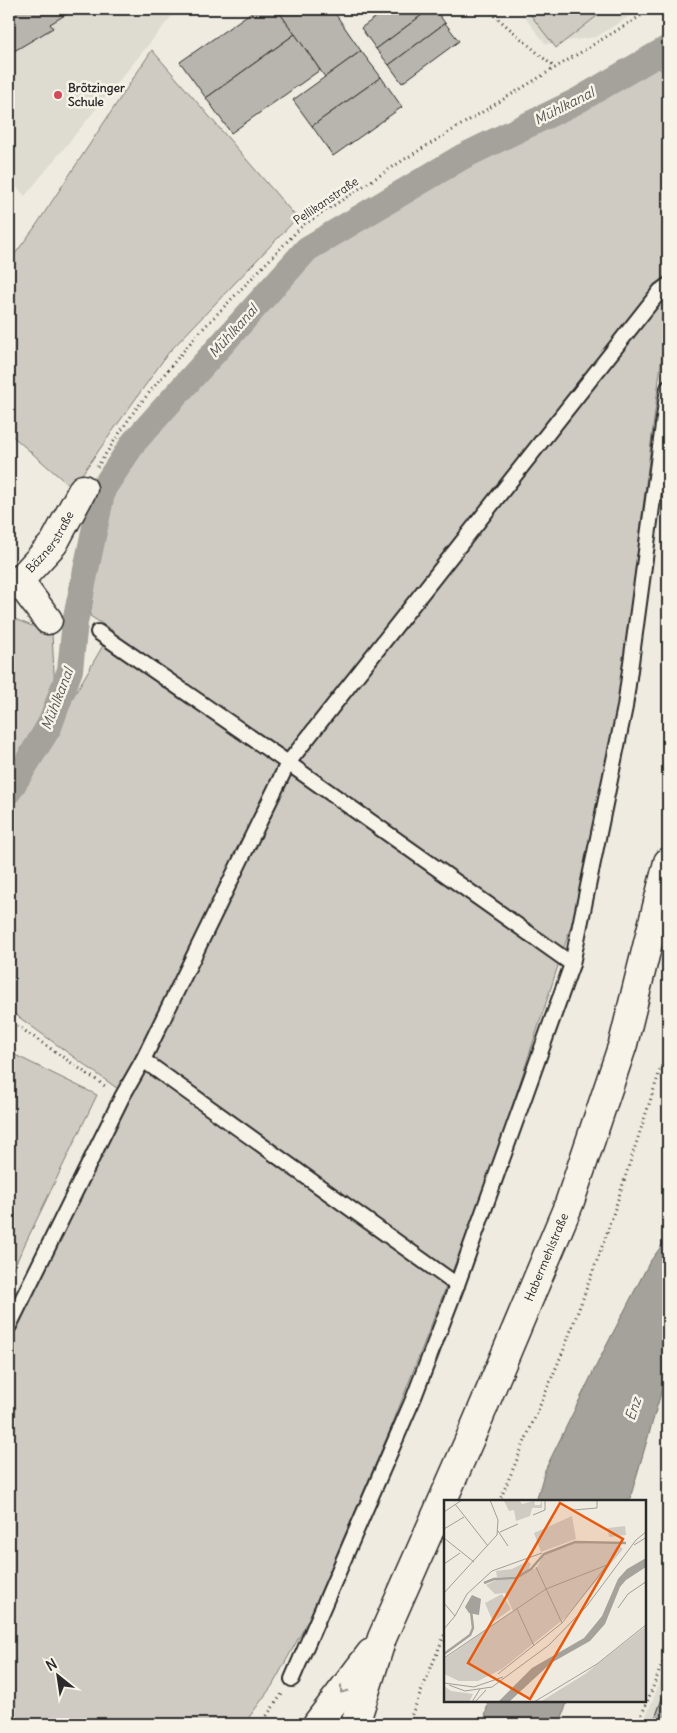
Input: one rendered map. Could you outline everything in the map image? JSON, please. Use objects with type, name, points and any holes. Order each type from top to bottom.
[{"type":"main road","name":"Bäznerstraße","points":[[14,584],[54,543],[83,489]]},
{"type":"main road","points":[[14,584],[48,620]]},
{"type":"main road","name":"Habermehlstraße","points":[[355,1724],[382,1638],[472,1434],[569,1204],[623,1044],[668,862]]},
{"type":"main road","name":"Habermehlstraße","points":[[317,1724],[382,1638]]},
{"type":"lane","points":[[9,1326],[122,1097],[143,1060],[288,763],[660,291],[668,285]]},
{"type":"lane","points":[[292,1679],[414,1398],[457,1285],[572,964],[625,707],[668,388]]},
{"type":"lane","points":[[98,632],[288,763],[572,964]]},
{"type":"lane","points":[[143,1060],[457,1285]]},
{"type":"path","points":[[487,9],[555,68]]},
{"type":"path","name":"Pellikanstraße","points":[[83,489],[135,410],[195,337],[302,226],[405,159],[652,9]]},
{"type":"path","points":[[9,1020],[122,1097]]},
{"type":"path","points":[[500,1500],[564,1349],[599,1253],[657,1084],[668,1046]]},
{"type":"path","points":[[408,1724],[444,1636]]},
{"type":"path","points":[[647,1702],[668,1650]]},
{"type":"path","points":[[261,1724],[292,1679]]},
{"type":"path","points":[[638,1724],[647,1703]]},
{"type":"shaded area","name":"Brötzinger Schule","points":[[9,9],[175,9],[176,11],[25,196],[9,178]]},
{"type":"shaded area","points":[[518,9],[641,9],[596,37],[546,44]]},
{"type":"shaded area","points":[[526,9],[606,9],[556,48]]},
{"type":"shaded area","points":[[152,50],[297,218],[169,352],[72,488],[9,433],[9,262],[35,227]]},
{"type":"shaded area","points":[[655,68],[668,70],[668,307],[618,709],[582,892],[491,1172],[391,1428],[308,1621],[272,1686],[244,1724],[9,1724],[9,1345],[129,1097],[9,1010],[9,807],[112,630],[90,616],[110,488],[309,254],[481,154]]},
{"type":"shaded area","points":[[12,618],[52,634],[55,691],[9,770],[9,622]]},
{"type":"shaded area","points":[[9,1052],[97,1095],[9,1277]]},
{"type":"shaded area","points":[[668,1662],[668,1724],[643,1724]]},
{"type":"water","name":"Enz","points":[[668,1237],[668,1369],[630,1500],[537,1500],[545,1470],[649,1263]]},
{"type":"water","points":[[488,1703],[567,1703],[560,1724],[484,1724]]},
{"type":"building","points":[[9,9],[75,9],[50,24],[53,28],[9,54]]},
{"type":"building","points":[[256,9],[277,9],[295,34],[206,98],[180,62]]},
{"type":"building","points":[[277,9],[332,9],[361,51],[325,77]]},
{"type":"building","points":[[387,9],[430,9],[376,49],[361,28]]},
{"type":"building","points":[[430,9],[435,9],[445,23],[389,65],[376,49]]},
{"type":"building","points":[[445,23],[459,41],[402,83],[389,65]]},
{"type":"building","points":[[295,34],[320,70],[231,133],[206,98]]},
{"type":"building","points":[[361,51],[381,77],[312,126],[293,100]]},
{"type":"building","points":[[381,77],[402,107],[333,156],[312,126]]},
{"type":"building","points":[[668,1682],[668,1724],[653,1724]]},
{"type":"waterway","name":"Mühlkanal","points":[[9,791],[49,727],[70,670],[75,622],[103,489],[134,442],[307,249],[462,157],[577,101],[668,48]]},
{"type":"place","name":"Brötzinger Schule","points":[[58,95]]}]
